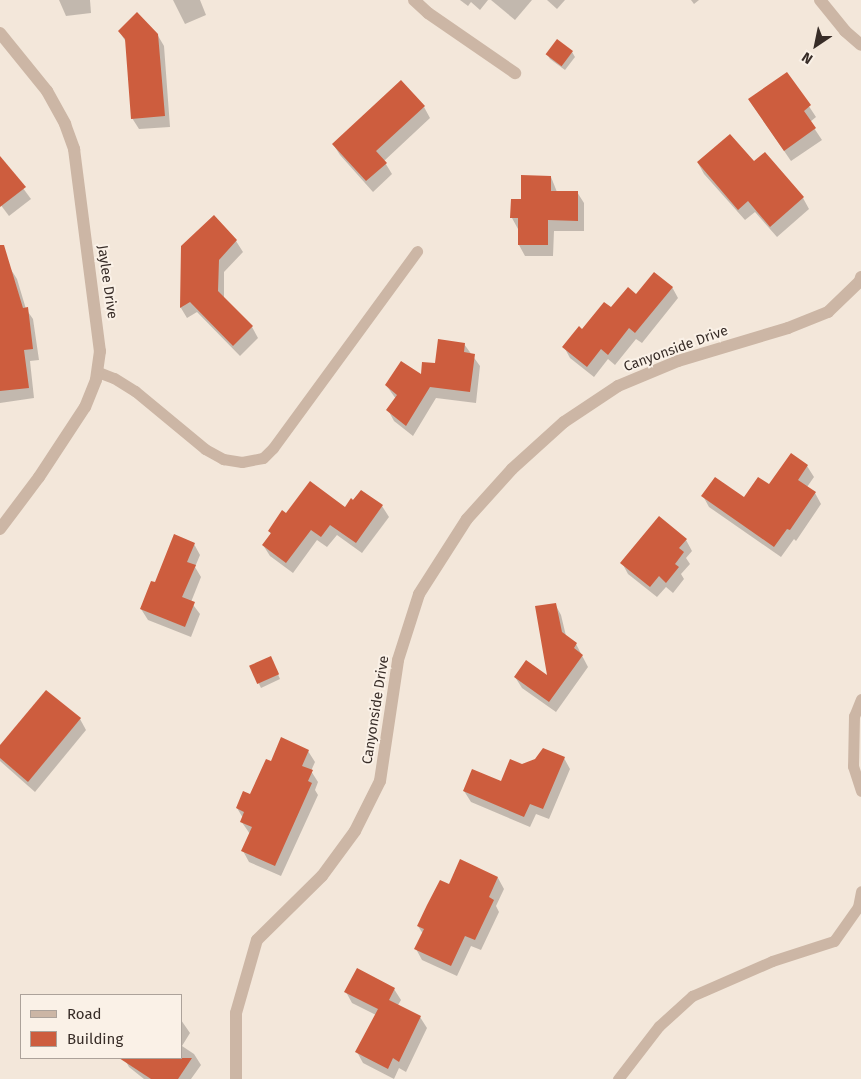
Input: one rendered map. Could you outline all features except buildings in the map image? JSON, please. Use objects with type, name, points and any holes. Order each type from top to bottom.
[{"type":"street","points":[[414,0],[428,13],[515,72]]},
{"type":"street","points":[[820,0],[846,32],[861,46]]},
{"type":"street","name":"Jaylee Drive","points":[[0,32],[47,91],[65,124],[74,150],[99,334],[98,372],[92,394],[77,421],[0,529]]},
{"type":"street","name":"Canyonside Drive","points":[[236,1079],[236,1013],[257,940],[322,876],[360,823],[380,782],[398,660],[420,594],[467,519],[512,469],[564,422],[618,386],[678,361],[788,328],[828,312],[860,281],[861,276]]},
{"type":"lane","points":[[98,372],[114,378],[135,391],[205,449],[223,459],[242,462],[263,458],[417,251]]},
{"type":"lane","points":[[861,699],[854,716],[853,756],[853,766],[861,791]]},
{"type":"lane","points":[[618,1079],[659,1026],[692,996],[772,961],[834,941],[858,907],[861,890]]}]
